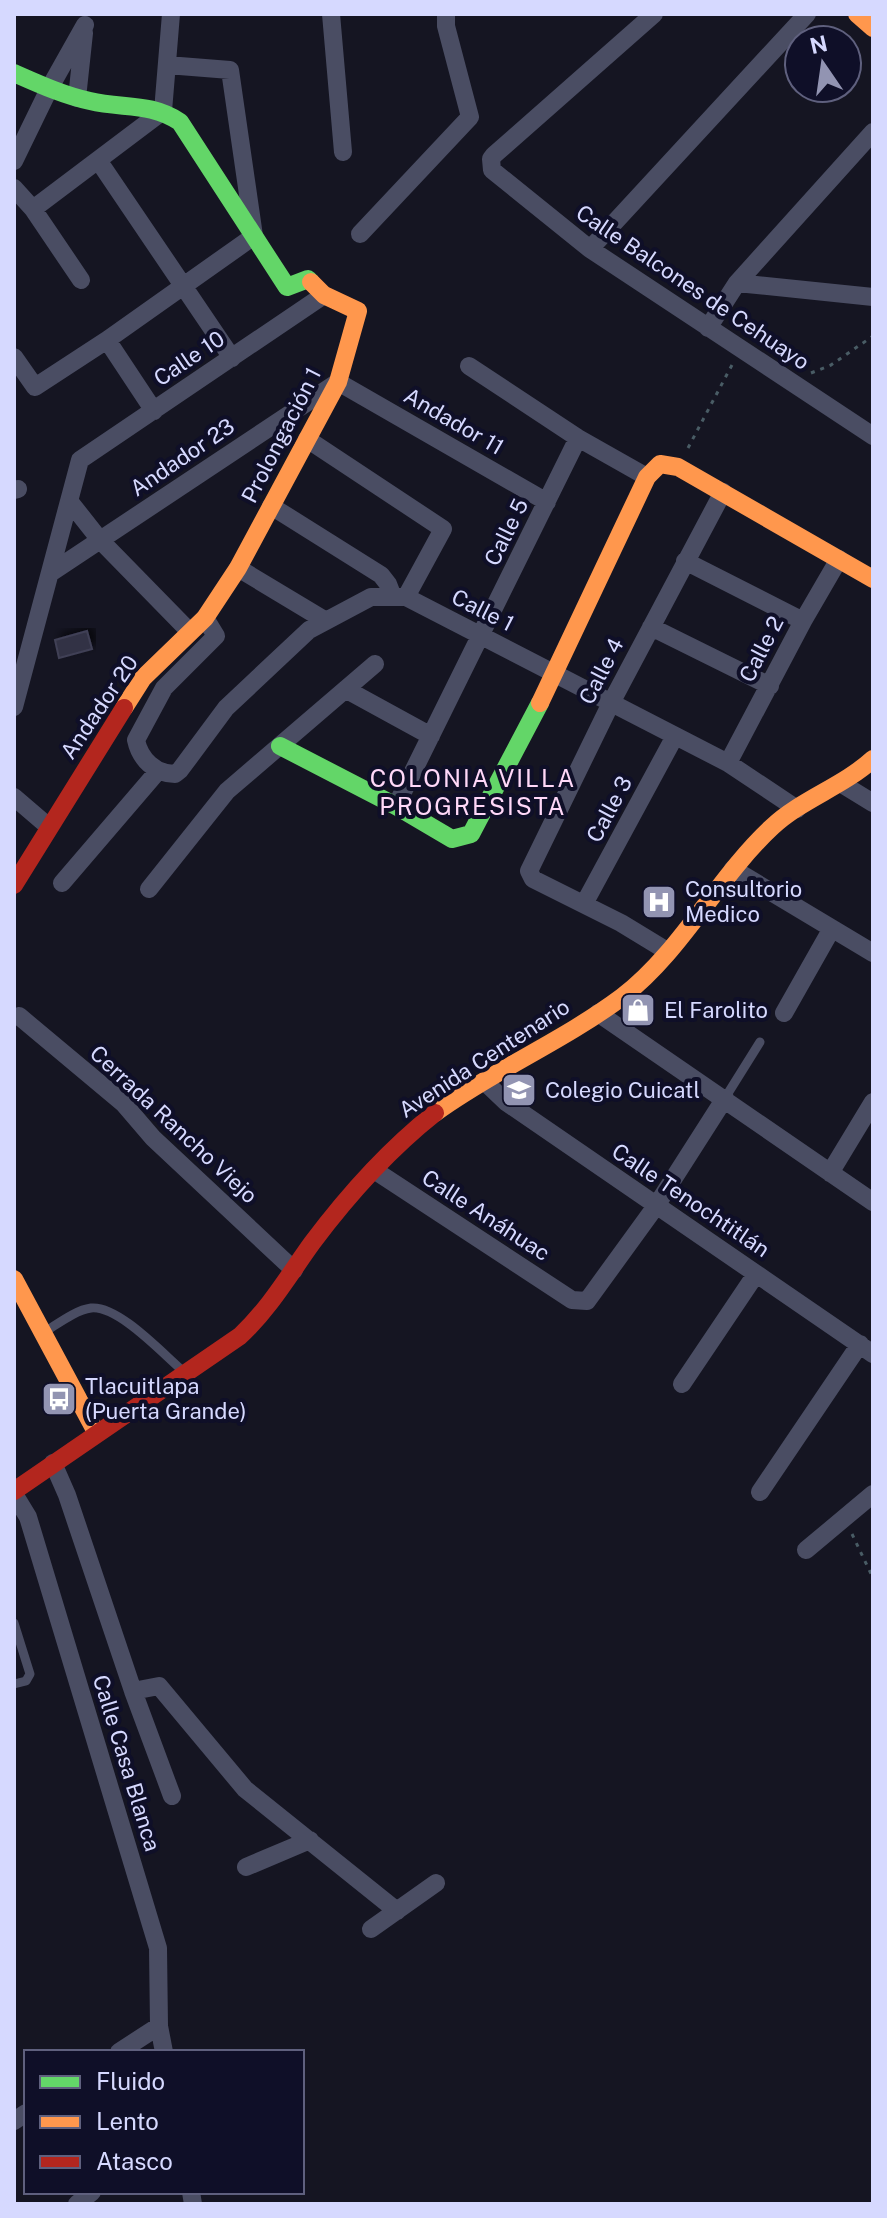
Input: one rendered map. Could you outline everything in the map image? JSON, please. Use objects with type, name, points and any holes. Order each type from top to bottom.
[{"type":"street","points":[[33,209],[163,111],[171,14]]},
{"type":"street","points":[[331,14],[343,152]]},
{"type":"street","name":"Calle Balcones de Cehuayo","points":[[654,14],[494,155],[491,159],[492,170],[590,249],[873,436]]},
{"type":"street","points":[[590,249],[807,14]]},
{"type":"street","points":[[857,14],[873,28]]},
{"type":"street","points":[[360,234],[470,117],[451,18]]},
{"type":"street","points":[[14,161],[85,20]]},
{"type":"street","points":[[77,98],[85,20]]},
{"type":"street","points":[[167,65],[230,70],[254,236]]},
{"type":"street","points":[[14,73],[77,98],[163,111],[180,122],[287,287],[308,279],[324,295]]},
{"type":"street","points":[[708,328],[737,283],[873,132]]},
{"type":"street","points":[[98,160],[232,358]]},
{"type":"street","points":[[14,188],[33,209],[81,280]]},
{"type":"street","points":[[14,357],[35,387],[254,236]]},
{"type":"street","points":[[737,283],[873,297]]},
{"type":"street","name":"Calle 10","points":[[70,502],[80,460],[324,295]]},
{"type":"street","name":"Prolongación 1","points":[[238,568],[338,382],[358,311],[324,295]]},
{"type":"street","points":[[107,340],[154,411]]},
{"type":"street","points":[[469,366],[578,438],[647,477],[660,464],[678,467],[873,579]]},
{"type":"street","name":"Andador 11","points":[[338,382],[547,502]]},
{"type":"street","name":"Andador 23","points":[[52,572],[338,382]]},
{"type":"street","name":"Calle 5","points":[[396,806],[578,438]]},
{"type":"street","points":[[307,439],[443,529],[399,597]]},
{"type":"street","name":"Calle 4","points":[[396,806],[452,839],[471,834],[555,674],[647,477]]},
{"type":"street","name":"Calle 4","points":[[584,904],[530,876],[529,871],[611,703],[723,492]]},
{"type":"street","points":[[70,502],[100,540],[190,632]]},
{"type":"street","points":[[14,707],[70,502]]},
{"type":"street","points":[[271,506],[381,575],[399,597]]},
{"type":"street","name":"Calle 2","points":[[728,763],[839,559]]},
{"type":"street","points":[[685,561],[803,621]]},
{"type":"street","points":[[238,568],[326,621]]},
{"type":"street","name":"Andador 20","points":[[14,885],[143,678],[205,618],[238,568]]},
{"type":"street","points":[[205,618],[216,636],[164,688],[136,740],[143,758],[158,771],[175,774],[180,770],[226,708],[309,630],[371,597],[399,597]]},
{"type":"street","name":"Calle 1","points":[[399,597],[728,763],[797,809]]},
{"type":"street","points":[[651,627],[770,686]]},
{"type":"street","points":[[149,889],[227,791],[375,664]]},
{"type":"street","points":[[347,690],[431,736]]},
{"type":"street","name":"Calle 3","points":[[584,904],[675,736]]},
{"type":"street","points":[[280,746],[396,806]]},
{"type":"street","name":"Avenida Centenario","points":[[14,1493],[96,1432],[240,1336],[257,1320],[396,1146],[422,1124],[598,1013],[647,976],[733,869],[776,823],[860,773],[873,759]]},
{"type":"street","points":[[62,883],[158,771]]},
{"type":"street","points":[[842,784],[873,803]]},
{"type":"street","points":[[14,797],[49,827]]},
{"type":"street","points":[[733,869],[873,953]]},
{"type":"street","points":[[584,904],[667,951]]},
{"type":"street","points":[[784,1013],[831,930]]},
{"type":"street","points":[[598,1013],[873,1202]]},
{"type":"street","name":"Cerrada Rancho Viejo","points":[[19,1016],[123,1103],[153,1138],[294,1270]]},
{"type":"street","name":"Calle Tenochtitlán","points":[[485,1082],[506,1102],[867,1349]]},
{"type":"street","points":[[656,1206],[725,1098]]},
{"type":"street","points":[[830,1173],[873,1102]]},
{"type":"street","name":"Calle Anáhuac","points":[[374,1170],[572,1300],[587,1301],[592,1296],[656,1206]]},
{"type":"street","points":[[682,1384],[756,1274]]},
{"type":"street","points":[[14,1279],[96,1432]]},
{"type":"street","points":[[760,1492],[867,1349]]},
{"type":"street","points":[[53,1463],[67,1495],[172,1796]]},
{"type":"street","name":"Calle Casa Blanca","points":[[14,1493],[28,1517],[158,1948],[159,2026],[164,2050]]},
{"type":"street","points":[[806,1550],[873,1494]]},
{"type":"street","points":[[133,1691],[159,1686],[245,1789],[397,1911]]},
{"type":"street","points":[[246,1867],[310,1840]]},
{"type":"street","points":[[371,1929],[436,1883]]},
{"type":"street","points":[[122,2050],[159,2026]]},
{"type":"lane","points":[[725,1098],[760,1042]]},
{"type":"lane","points":[[43,1333],[88,1308],[102,1309],[117,1314],[186,1374]]},
{"type":"lane","points":[[14,1623],[30,1674],[26,1681],[14,1684]]},
{"type":"path","points":[[789,382],[831,365],[873,336]]},
{"type":"path","points":[[678,467],[740,349]]},
{"type":"path","points":[[845,1520],[873,1578]]},
{"type":"building","points":[[87,631],[92,649],[59,658],[55,640]]},
{"type":"traffic: fast","points":[[14,73],[80,99],[158,111],[180,122],[287,287],[308,279],[311,282]]},
{"type":"traffic: fast","points":[[280,746],[452,839],[471,834],[540,703]]},
{"type":"traffic: slow","points":[[857,14],[873,28]]},
{"type":"traffic: slow","points":[[124,708],[143,678],[205,618],[238,568],[338,382],[358,311],[324,295],[311,282]]},
{"type":"traffic: slow","points":[[540,703],[647,477],[660,464],[678,467],[873,579]]},
{"type":"traffic: slow","points":[[435,1113],[622,997],[663,958],[752,847],[772,827],[873,759]]},
{"type":"traffic: slow","points":[[14,1279],[96,1432]]},
{"type":"traffic: jam","points":[[14,885],[124,708]]},
{"type":"traffic: jam","points":[[14,1491],[240,1336],[269,1303],[354,1191],[384,1158],[435,1113]]},
{"type":"place","name":"Consultorio Medico","points":[[659,902]]},
{"type":"place","name":"El Farolito","points":[[638,1010]]},
{"type":"place","name":"Colegio Cuicatl","points":[[519,1090]]},
{"type":"place","name":"Tlacuitlapa (Puerta Grande)","points":[[59,1399]]},
{"type":"district","name":"COLONIA VILLA PROGRESISTA","points":[[473,792]]}]
